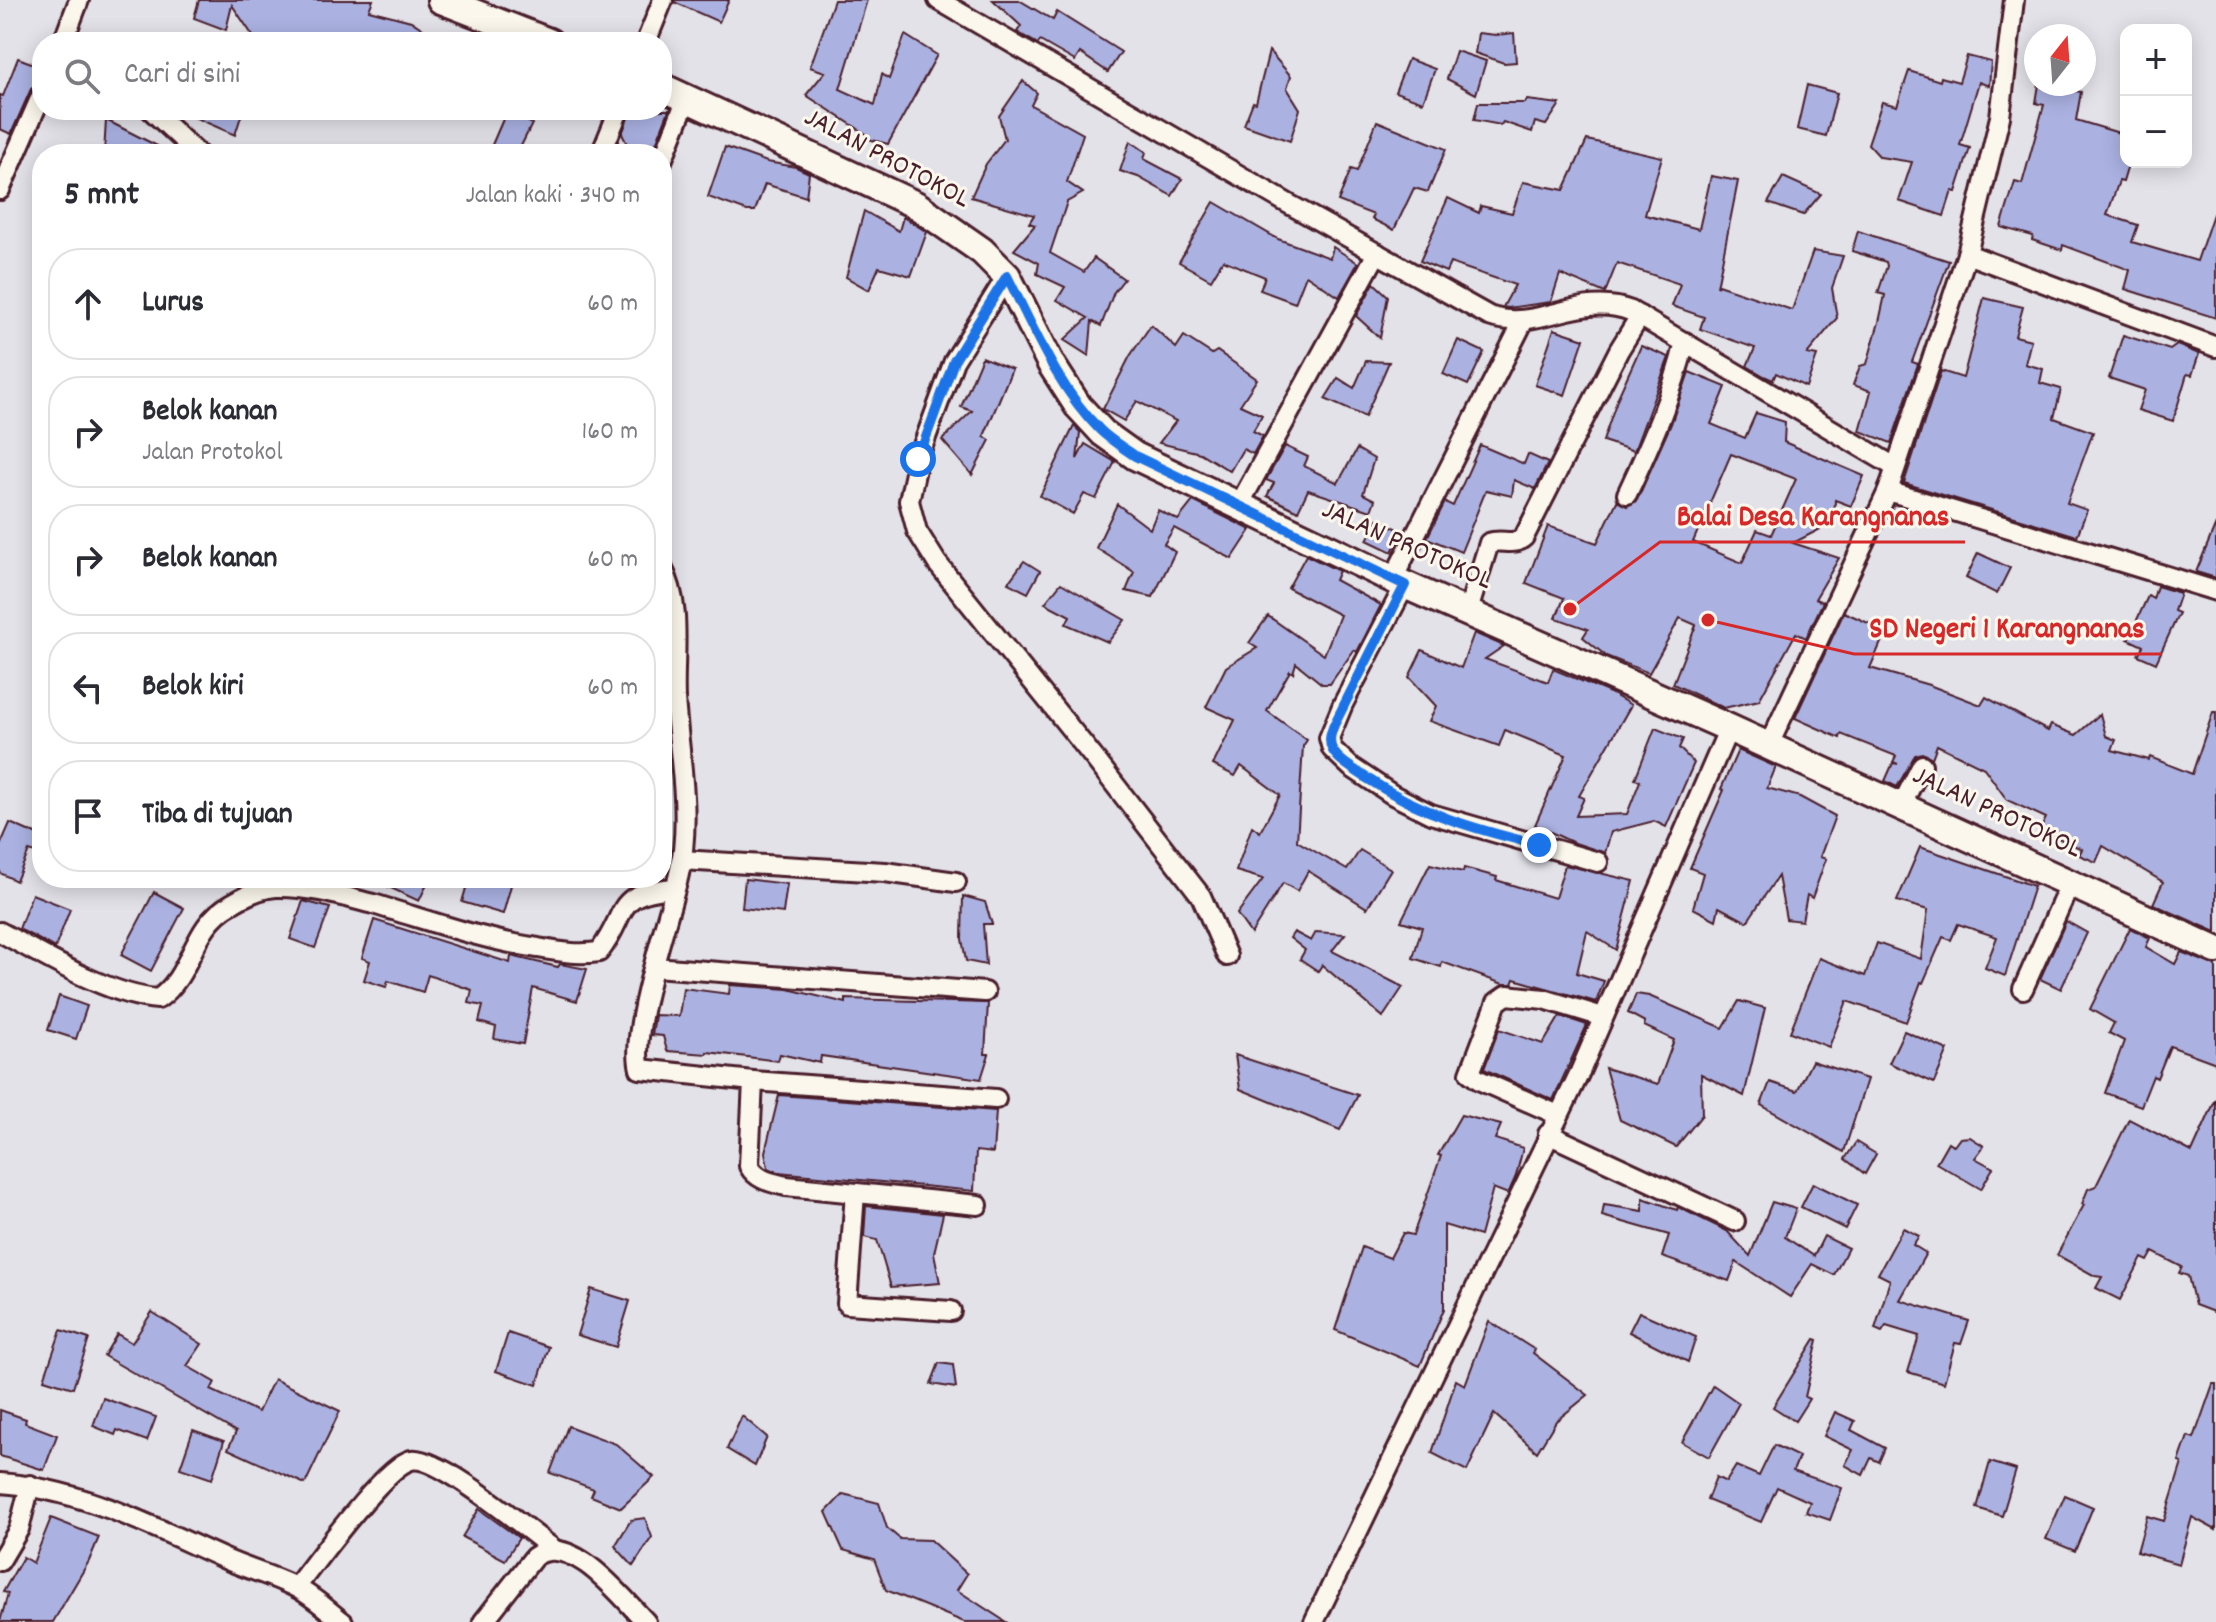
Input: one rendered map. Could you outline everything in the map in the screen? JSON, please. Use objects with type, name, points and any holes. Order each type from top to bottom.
[{"type":"street","points":[[67,32],[79,0]]},
{"type":"street","points":[[441,0],[523,32]]},
{"type":"street","points":[[650,32],[663,0]]},
{"type":"street","points":[[939,0],[1489,316],[1508,322],[1597,303],[1615,305],[1685,342],[1895,467]]},
{"type":"street","points":[[1768,747],[1888,491],[1967,254],[2000,117],[2014,0]]},
{"type":"street","name":"JALAN PROTOKOL","points":[[672,91],[916,205],[982,251],[1007,276],[1051,364],[1078,406],[1103,433],[1135,456],[1399,582],[1729,728],[2216,950]]},
{"type":"street","points":[[669,144],[687,98]]},
{"type":"street","points":[[0,190],[32,117]]},
{"type":"street","points":[[162,120],[187,144]]},
{"type":"street","points":[[605,144],[615,120]]},
{"type":"street","points":[[1239,505],[1377,253]]},
{"type":"street","points":[[1967,254],[2216,347]]},
{"type":"street","points":[[1007,276],[954,361],[935,408],[918,459],[909,501],[917,531],[937,563],[1201,896],[1227,956]]},
{"type":"street","points":[[1468,611],[1489,543],[1498,540],[1516,542],[1524,537],[1619,350],[1640,316]]},
{"type":"street","points":[[1524,320],[1399,582],[1329,738],[1332,749],[1351,767],[1393,795],[1431,814],[1598,862]]},
{"type":"street","points":[[1627,494],[1665,408],[1685,342]]},
{"type":"street","points":[[1888,491],[2216,591]]},
{"type":"street","points":[[672,595],[684,846],[654,967],[637,1059],[640,1069],[753,1081],[996,1099]]},
{"type":"street","points":[[1314,1622],[1558,1115],[1729,728]]},
{"type":"street","points":[[1901,806],[1922,765]]},
{"type":"street","points":[[681,860],[885,872],[956,882]]},
{"type":"street","points":[[2023,989],[2070,884]]},
{"type":"street","points":[[0,932],[78,973],[135,995],[158,999],[177,983],[199,933],[226,906],[248,894],[270,888]]},
{"type":"street","points":[[287,888],[314,890],[494,939],[579,955],[599,952],[624,905],[639,894],[654,889],[675,888]]},
{"type":"street","points":[[654,967],[985,992]]},
{"type":"street","points":[[1558,1115],[1479,1080],[1470,1073],[1497,1002],[1507,995],[1517,995],[1544,999],[1603,1017]]},
{"type":"street","points":[[753,1081],[749,1166],[755,1175],[786,1186],[978,1205]]},
{"type":"street","points":[[1548,1134],[1735,1221]]},
{"type":"street","points":[[855,1193],[847,1304],[951,1311]]},
{"type":"street","points":[[296,1587],[385,1477],[408,1460],[420,1459],[469,1485],[555,1550],[581,1558],[646,1622]]},
{"type":"street","points":[[0,1483],[30,1485],[73,1495],[140,1519],[227,1560],[296,1587],[343,1622]]},
{"type":"street","points":[[0,1561],[19,1529],[30,1485]]},
{"type":"street","points":[[483,1622],[538,1553],[555,1550]]},
{"type":"building","points":[[199,0],[373,0],[369,10],[411,21],[427,32],[250,32],[232,5],[226,30],[194,18]]},
{"type":"building","points":[[675,0],[729,0],[719,22]]},
{"type":"building","points":[[834,0],[867,0],[840,89],[875,105],[882,74],[889,79],[905,35],[937,55],[888,144],[868,139],[869,136],[806,95],[825,72],[810,67]]},
{"type":"building","points":[[993,0],[1019,0],[1053,20],[1057,12],[1121,52],[1108,72],[1080,53],[1075,61],[1017,32],[1021,26]]},
{"type":"building","points":[[1478,33],[1514,33],[1516,62],[1504,63],[1475,53]]},
{"type":"building","points":[[1269,51],[1291,76],[1287,88],[1300,109],[1290,141],[1244,125],[1253,102],[1256,103]]},
{"type":"building","points":[[1456,51],[1486,61],[1476,94],[1447,79]]},
{"type":"building","points":[[1967,56],[1991,62],[1989,86],[1979,82],[1960,145],[1970,148],[1956,192],[1952,191],[1944,216],[1899,201],[1912,162],[1880,157],[1868,144],[1882,102],[1897,106],[1909,71],[1940,81],[1941,77],[1959,82]]},
{"type":"building","points":[[18,58],[32,63],[32,88],[11,134],[0,129],[0,95],[3,96]]},
{"type":"building","points":[[1408,59],[1435,69],[1423,102],[1395,92]]},
{"type":"building","points":[[1023,81],[1037,93],[1031,105],[1083,134],[1067,182],[1083,193],[1067,202],[1050,253],[1084,272],[1094,258],[1124,279],[1114,292],[1101,326],[1092,321],[1089,356],[1064,340],[1088,318],[1057,300],[1065,287],[1037,274],[1039,263],[1014,250],[1035,225],[1029,223],[1034,215],[971,197],[986,164],[1005,139],[999,116]]},
{"type":"building","points":[[1807,85],[1837,93],[1826,136],[1797,129]]},
{"type":"building","points":[[2037,96],[2080,96],[2076,120],[2120,133],[2120,168],[2127,168],[2123,182],[2119,181],[2107,215],[2138,225],[2132,242],[2197,261],[2213,214],[2216,215],[2216,318],[2125,289],[2130,270],[2063,245],[2062,250],[2032,240],[2033,236],[2001,227],[2015,182],[2022,184],[2044,105],[2036,103]]},
{"type":"building","points":[[1527,100],[1560,104],[1546,125],[1535,122],[1532,132],[1503,122],[1501,125],[1474,120],[1478,103],[1525,103]]},
{"type":"building","points":[[106,120],[153,144],[105,144]]},
{"type":"building","points":[[201,120],[240,120],[235,135]]},
{"type":"building","points":[[503,120],[525,120],[532,124],[522,144],[492,144]]},
{"type":"building","points":[[627,120],[665,120],[656,144],[627,144],[622,134]]},
{"type":"building","points":[[1377,121],[1446,149],[1428,192],[1414,188],[1394,230],[1372,219],[1374,215],[1338,201],[1351,169],[1357,171]]},
{"type":"building","points":[[1587,140],[1662,157],[1645,215],[1699,229],[1711,176],[1738,181],[1717,287],[1792,310],[1813,251],[1843,256],[1832,288],[1837,318],[1807,354],[1817,356],[1806,387],[1776,373],[1773,380],[1764,376],[1747,366],[1755,348],[1700,329],[1704,317],[1672,306],[1680,284],[1617,263],[1605,293],[1560,274],[1551,302],[1508,308],[1503,307],[1515,285],[1450,263],[1446,272],[1420,261],[1448,198],[1479,213],[1481,206],[1512,213],[1523,182],[1564,190]]},
{"type":"building","points":[[1130,141],[1146,152],[1144,159],[1182,179],[1172,196],[1120,171]]},
{"type":"building","points":[[725,147],[809,173],[806,197],[765,184],[755,211],[747,211],[708,197]]},
{"type":"building","points":[[1783,177],[1821,194],[1803,215],[1768,203]]},
{"type":"building","points":[[1214,202],[1278,239],[1330,258],[1333,247],[1358,263],[1339,297],[1306,275],[1295,303],[1260,290],[1265,277],[1223,260],[1211,280],[1179,262]]},
{"type":"building","points":[[864,211],[899,231],[903,217],[927,232],[911,276],[879,267],[869,290],[846,277]]},
{"type":"building","points":[[1858,231],[1949,261],[1912,362],[1918,364],[1891,443],[1860,431],[1871,391],[1853,385],[1860,366],[1867,364],[1879,322],[1885,295],[1878,293],[1887,266],[1886,262],[1852,251]]},
{"type":"building","points":[[1374,283],[1388,296],[1380,338],[1356,316]]},
{"type":"building","points":[[1984,298],[2023,307],[2015,336],[2031,340],[2025,364],[2043,369],[2040,383],[2061,389],[2054,418],[2093,432],[2067,503],[2087,510],[2077,536],[1904,483],[1941,371],[1963,378]]},
{"type":"building","points":[[1151,325],[1176,348],[1184,336],[1212,354],[1217,351],[1257,379],[1240,405],[1262,415],[1253,431],[1263,436],[1253,454],[1243,449],[1230,471],[1200,453],[1159,443],[1176,421],[1137,401],[1124,421],[1103,409],[1130,356]]},
{"type":"building","points":[[1554,329],[1584,339],[1565,395],[1535,385]]},
{"type":"building","points":[[2123,335],[2170,350],[2177,345],[2199,354],[2192,375],[2187,374],[2173,421],[2138,410],[2145,390],[2109,378]]},
{"type":"building","points":[[1458,340],[1484,352],[1468,385],[1443,374]]},
{"type":"building","points":[[1641,346],[1669,357],[1634,451],[1603,441],[1618,397]]},
{"type":"building","points":[[982,357],[1012,369],[984,436],[990,440],[972,475],[942,440],[972,411],[961,407]]},
{"type":"building","points":[[1366,361],[1389,362],[1365,417],[1325,399],[1338,378],[1354,388]]},
{"type":"building","points":[[1689,372],[1726,387],[1711,424],[1745,438],[1756,413],[1785,422],[1784,442],[1864,476],[1851,506],[1835,500],[1834,522],[1793,543],[1839,558],[1815,599],[1823,602],[1806,638],[1796,633],[1759,700],[1724,708],[1673,684],[1696,625],[1680,618],[1649,673],[1606,656],[1583,637],[1588,629],[1556,618],[1564,598],[1526,583],[1548,526],[1597,543],[1617,501],[1627,506],[1637,500],[1671,424]],"holes":[[[1731,454],[1796,479],[1771,535],[1757,530],[1742,563],[1693,542]]]},
{"type":"building","points":[[1074,426],[1080,432],[1077,459],[1085,444],[1115,462],[1096,499],[1084,494],[1073,514],[1040,496]]},
{"type":"building","points":[[1480,445],[1524,464],[1528,454],[1548,463],[1535,489],[1514,480],[1512,496],[1486,490],[1461,552],[1427,538],[1445,502],[1453,506]]},
{"type":"building","points":[[1285,446],[1308,457],[1304,466],[1338,483],[1357,449],[1374,459],[1363,494],[1375,500],[1371,511],[1308,490],[1298,511],[1267,496],[1274,483],[1266,480]]},
{"type":"building","points":[[1193,501],[1251,530],[1232,559],[1174,528],[1164,544],[1175,552],[1153,597],[1126,591],[1134,572],[1096,548],[1117,504],[1150,529],[1158,510],[1178,520]]},
{"type":"building","points":[[1378,519],[1402,531],[1392,552],[1367,540]]},
{"type":"building","points":[[2216,524],[2216,578],[2196,572]]},
{"type":"building","points":[[1978,553],[2010,568],[1997,594],[1966,578]]},
{"type":"building","points":[[1306,555],[1339,571],[1335,580],[1381,605],[1357,652],[1354,650],[1330,684],[1322,684],[1296,663],[1293,673],[1290,671],[1267,711],[1307,740],[1303,746],[1297,841],[1347,870],[1360,850],[1391,869],[1367,908],[1308,871],[1297,891],[1283,883],[1251,934],[1237,914],[1263,879],[1236,871],[1252,826],[1260,832],[1280,795],[1241,766],[1235,776],[1213,765],[1235,720],[1206,707],[1226,667],[1257,648],[1249,643],[1268,616],[1324,655],[1340,615],[1288,588]]},
{"type":"building","points":[[1024,561],[1040,571],[1028,593],[1008,583]]},
{"type":"building","points":[[1061,583],[1125,620],[1108,642],[1066,624],[1070,616],[1045,603]]},
{"type":"building","points":[[2157,586],[2180,593],[2174,611],[2179,613],[2156,663],[2138,655],[2143,646],[2128,639],[2148,596],[2153,599]]},
{"type":"building","points":[[1844,612],[1886,631],[1870,668],[1929,685],[1981,705],[1986,697],[2048,731],[2051,725],[2076,735],[2100,714],[2106,736],[2116,740],[2112,750],[2149,760],[2150,757],[2192,774],[2213,712],[2216,712],[2216,932],[2153,904],[2163,882],[2103,846],[2096,862],[2079,855],[2082,849],[2040,830],[2046,818],[2007,800],[1984,768],[1937,745],[1932,758],[1922,753],[1915,755],[1897,787],[1885,781],[1893,763],[1898,764],[1893,762],[1896,756],[1841,734],[1840,738],[1795,718]]},
{"type":"building","points":[[1474,633],[1504,646],[1485,659],[1548,682],[1553,669],[1631,705],[1579,796],[1584,798],[1576,816],[1627,814],[1640,781],[1635,779],[1655,728],[1683,739],[1679,748],[1694,763],[1666,827],[1654,821],[1611,832],[1605,853],[1572,842],[1535,825],[1566,755],[1505,730],[1499,746],[1429,721],[1436,706],[1409,677],[1422,650],[1461,668]]},
{"type":"building","points":[[1738,750],[1776,767],[1767,788],[1800,797],[1835,816],[1820,857],[1826,859],[1812,898],[1807,895],[1802,921],[1786,919],[1778,876],[1747,922],[1719,907],[1716,920],[1693,908],[1703,873],[1690,868]]},
{"type":"building","points":[[10,823],[32,833],[32,852],[29,851],[16,881],[0,873],[0,846]]},
{"type":"building","points":[[1920,847],[2034,886],[2005,976],[1985,968],[1997,937],[1958,924],[1951,940],[1943,937],[1906,1022],[1847,1001],[1829,1047],[1790,1032],[1819,958],[1865,976],[1877,943],[1921,959],[1928,910],[1897,901]]},
{"type":"building","points":[[1430,864],[1463,872],[1464,868],[1555,898],[1565,865],[1634,881],[1616,950],[1587,931],[1577,973],[1604,981],[1596,1002],[1514,979],[1512,984],[1503,984],[1442,962],[1441,967],[1413,958],[1422,927],[1401,921]]},
{"type":"building","points":[[745,879],[787,884],[783,913],[742,908]]},
{"type":"building","points":[[391,888],[425,888],[419,901]]},
{"type":"building","points":[[466,888],[510,888],[503,914],[462,902]]},
{"type":"building","points":[[154,892],[184,908],[151,971],[121,955]]},
{"type":"building","points":[[32,894],[70,909],[55,948],[19,929]]},
{"type":"building","points":[[963,896],[985,902],[992,924],[983,924],[986,965],[966,961],[962,939]]},
{"type":"building","points":[[303,901],[330,908],[315,948],[290,939]]},
{"type":"building","points":[[374,920],[510,963],[511,956],[558,967],[560,964],[587,969],[577,1001],[533,988],[523,1044],[494,1039],[496,1027],[479,1022],[483,1006],[469,1003],[472,990],[428,975],[423,992],[388,981],[386,987],[364,980],[370,961],[362,958]]},
{"type":"building","points":[[2066,921],[2087,933],[2061,989],[2040,979]]},
{"type":"building","points":[[2130,928],[2150,938],[2146,947],[2175,964],[2181,952],[2216,966],[2216,1063],[2170,1046],[2141,1106],[2105,1093],[2124,1041],[2109,1033],[2114,1023],[2090,1009]]},
{"type":"building","points":[[1294,932],[1311,941],[1316,932],[1345,934],[1332,951],[1403,987],[1383,1017],[1322,965],[1318,971],[1300,959],[1305,950],[1290,938]]},
{"type":"building","points":[[730,985],[788,989],[846,1003],[846,999],[988,1003],[985,1054],[989,1054],[981,1079],[821,1056],[820,1063],[780,1054],[778,1061],[707,1052],[667,1051],[663,1036],[652,1035],[655,1015],[679,1016],[683,988],[729,994]]},
{"type":"building","points":[[1636,994],[1649,996],[1723,1028],[1739,1001],[1765,1008],[1744,1096],[1701,1074],[1702,1115],[1676,1147],[1620,1120],[1605,1068],[1658,1084],[1674,1040],[1644,1026],[1645,1022],[1628,1013]]},
{"type":"building","points":[[59,996],[87,1006],[76,1039],[48,1030]]},
{"type":"building","points":[[1560,1016],[1587,1025],[1553,1100],[1484,1069],[1499,1029],[1543,1044]]},
{"type":"building","points":[[1904,1031],[1948,1050],[1934,1083],[1889,1063]]},
{"type":"building","points":[[1235,1055],[1358,1095],[1340,1130],[1240,1089]]},
{"type":"building","points":[[1812,1061],[1867,1079],[1844,1152],[1761,1105],[1770,1082],[1797,1091]]},
{"type":"building","points":[[779,1095],[996,1111],[993,1153],[976,1151],[974,1191],[778,1172],[768,1168],[765,1152]]},
{"type":"building","points":[[2216,1099],[2216,1313],[2195,1305],[2188,1276],[2179,1273],[2182,1267],[2153,1252],[2148,1261],[2142,1258],[2120,1300],[2096,1288],[2102,1277],[2057,1255],[2084,1205],[2088,1189],[2096,1186],[2129,1119],[2192,1152]]},
{"type":"building","points":[[1461,1115],[1501,1125],[1495,1139],[1523,1148],[1508,1194],[1493,1188],[1480,1236],[1444,1225],[1444,1309],[1420,1366],[1335,1330],[1362,1247],[1390,1258],[1403,1233],[1413,1235],[1441,1156],[1438,1155]]},
{"type":"building","points":[[1970,1137],[1984,1146],[1975,1158],[1993,1168],[1981,1189],[1936,1163],[1948,1142],[1954,1146],[1960,1138]]},
{"type":"building","points":[[1856,1142],[1876,1154],[1865,1174],[1845,1159]]},
{"type":"building","points":[[1813,1183],[1857,1205],[1845,1229],[1801,1207]]},
{"type":"building","points":[[1643,1198],[1677,1210],[1678,1207],[1727,1231],[1750,1256],[1772,1202],[1796,1209],[1785,1237],[1814,1256],[1824,1236],[1848,1248],[1834,1275],[1812,1264],[1790,1297],[1736,1262],[1729,1281],[1662,1257],[1669,1235],[1602,1216],[1604,1205],[1643,1211]]},
{"type":"building","points":[[866,1206],[943,1214],[934,1253],[940,1283],[891,1287],[877,1240],[864,1237]]},
{"type":"building","points":[[1903,1228],[1919,1236],[1913,1245],[1926,1253],[1900,1300],[1969,1321],[1961,1344],[1955,1343],[1944,1383],[1908,1372],[1919,1336],[1886,1326],[1882,1332],[1875,1329],[1890,1280],[1878,1274]]},
{"type":"building","points":[[591,1289],[630,1301],[616,1347],[577,1335]]},
{"type":"building","points":[[152,1312],[202,1344],[187,1366],[215,1382],[211,1390],[258,1412],[274,1379],[340,1411],[305,1484],[228,1449],[236,1432],[104,1356],[117,1334],[132,1343]]},
{"type":"building","points":[[1639,1312],[1696,1337],[1688,1362],[1629,1332]]},
{"type":"building","points":[[1489,1321],[1535,1350],[1533,1353],[1588,1395],[1556,1421],[1537,1452],[1494,1414],[1467,1471],[1432,1453],[1456,1380],[1465,1385]]},
{"type":"building","points":[[61,1330],[89,1339],[73,1388],[44,1379]]},
{"type":"building","points":[[508,1333],[549,1347],[537,1385],[496,1371]]},
{"type":"building","points":[[1815,1339],[1818,1340],[1805,1397],[1809,1399],[1795,1421],[1773,1407]]},
{"type":"building","points":[[939,1363],[953,1365],[956,1388],[931,1384]]},
{"type":"building","points":[[2213,1384],[2216,1384],[2216,1530],[2192,1517],[2179,1564],[2137,1552],[2147,1516],[2164,1521],[2188,1436],[2194,1438]]},
{"type":"building","points":[[1713,1385],[1739,1403],[1709,1457],[1682,1442]]},
{"type":"building","points":[[103,1398],[156,1417],[147,1441],[117,1430],[115,1435],[93,1426]]},
{"type":"building","points":[[0,1410],[57,1435],[44,1470],[0,1456]]},
{"type":"building","points":[[1835,1412],[1855,1421],[1851,1430],[1885,1448],[1879,1462],[1871,1458],[1863,1475],[1845,1465],[1853,1450],[1824,1436]]},
{"type":"building","points":[[742,1416],[767,1437],[755,1466],[727,1449]]},
{"type":"building","points":[[568,1426],[616,1444],[654,1477],[621,1508],[591,1496],[594,1489],[550,1473]]},
{"type":"building","points":[[193,1430],[224,1441],[212,1479],[180,1468]]},
{"type":"building","points":[[1774,1445],[1799,1457],[1793,1471],[1842,1488],[1830,1520],[1806,1512],[1810,1502],[1777,1487],[1761,1522],[1707,1500],[1716,1477],[1726,1482],[1736,1466],[1759,1476]]},
{"type":"building","points":[[1990,1462],[2016,1470],[2002,1516],[1977,1508]]},
{"type":"building","points":[[843,1494],[879,1503],[887,1528],[900,1539],[930,1540],[967,1574],[957,1590],[1006,1622],[964,1622],[886,1590],[874,1559],[843,1550],[826,1512]]},
{"type":"building","points":[[2065,1495],[2093,1507],[2075,1551],[2046,1539]]},
{"type":"building","points":[[479,1509],[519,1538],[505,1560],[462,1537]]},
{"type":"building","points":[[51,1518],[99,1537],[89,1561],[53,1622],[0,1622],[8,1593],[3,1592],[23,1557],[33,1563]]},
{"type":"building","points":[[645,1518],[652,1537],[633,1566],[615,1546],[631,1520]]},
{"type":"place","name":"Balai Desa Karangnanas","points":[[1570,609]]},
{"type":"place","name":"SD Negeri 1 Karangnanas","points":[[1708,620]]},
{"type":"route","points":[[918,459],[954,361],[1007,276],[1051,364],[1078,406],[1103,433],[1135,456],[1405,585],[1343,704],[1329,738],[1332,749],[1340,759],[1393,795],[1431,814],[1539,845]]}]
